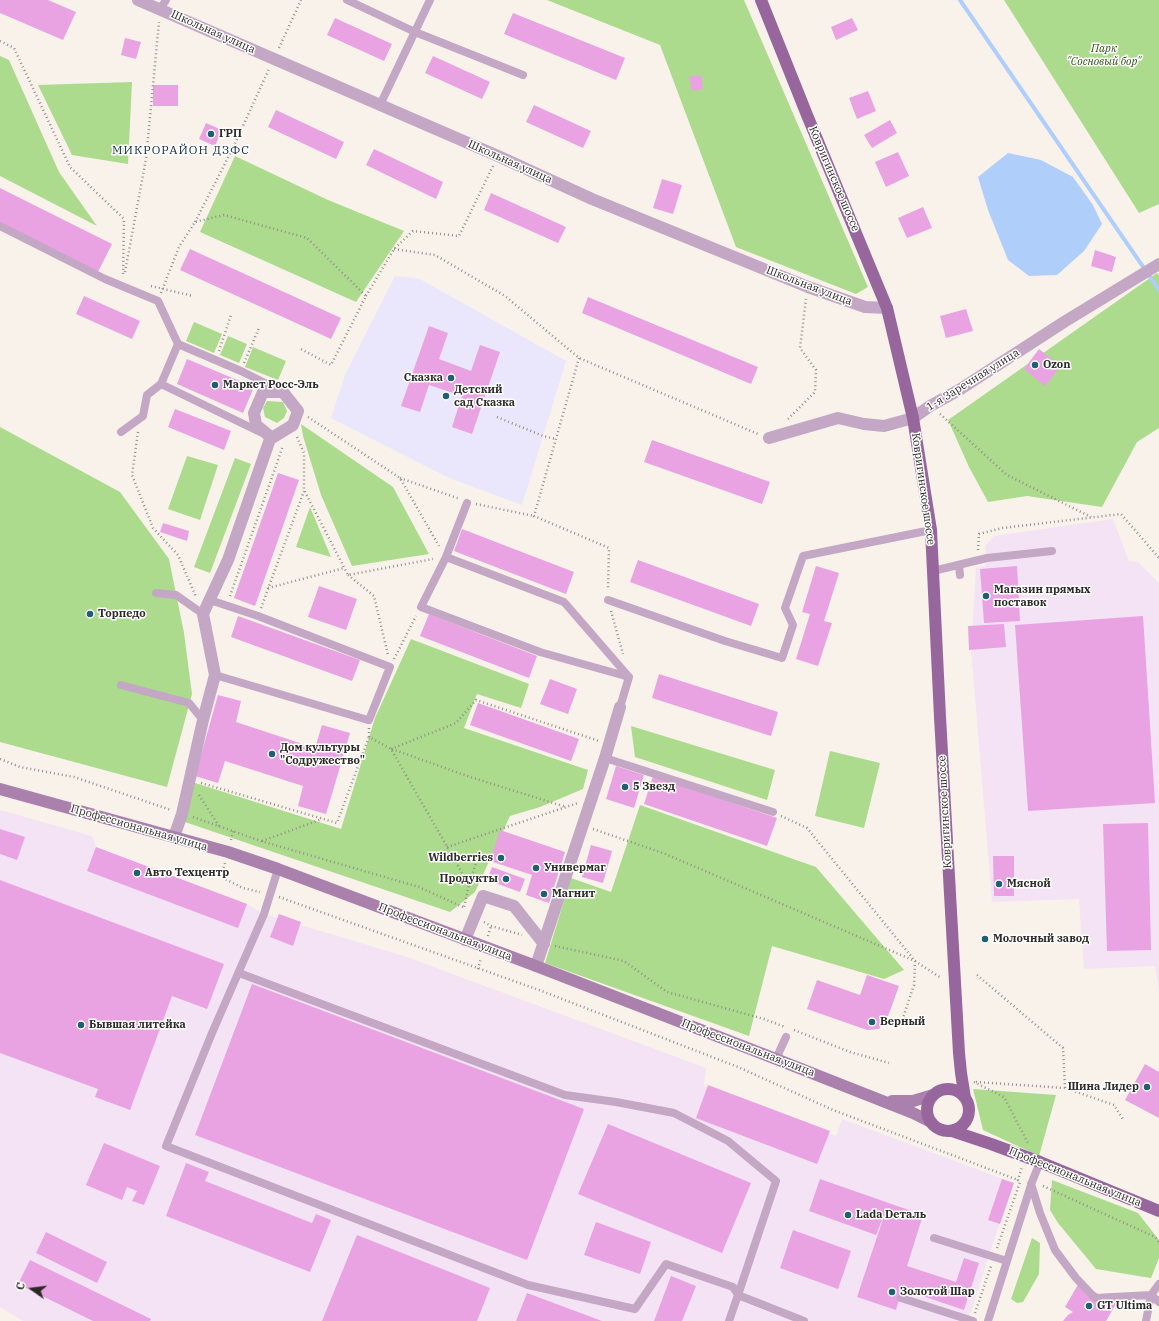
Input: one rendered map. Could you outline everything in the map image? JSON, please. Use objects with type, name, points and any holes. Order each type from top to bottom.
[{"type":"main road","name":"Ковригинское шоссе","points":[[761,0],[887,308],[913,418],[931,530],[960,1073],[965,1098]]},
{"type":"main road","name":"Профессиональная улица","points":[[0,789],[228,852],[278,869],[536,966],[883,1100],[913,1112],[931,1122],[940,1130],[952,1131],[992,1144],[1159,1211]]},
{"type":"main road","name":"Ковригинское шоссе","points":[[938,1092],[953,1080],[957,1069],[959,1053]]},
{"type":"main road","points":[[931,1122],[927,1111],[930,1100],[938,1092],[956,1090],[965,1098]]},
{"type":"main road","name":"Профессиональная улица","points":[[883,1100],[901,1102],[913,1101],[938,1092]]},
{"type":"main road","name":"Профессиональная улица","points":[[965,1098],[968,1103],[968,1115],[974,1128],[981,1136],[992,1144]]},
{"type":"main road","points":[[952,1131],[958,1129],[968,1115]]},
{"type":"street","name":"Школьная улица","points":[[138,0],[162,3],[274,59],[498,156],[592,199],[808,287],[865,307],[887,308]]},
{"type":"street","name":"1-я Заречная улица","points":[[769,438],[838,418],[864,424],[884,426],[913,418],[1064,322],[1159,264]]},
{"type":"street","points":[[174,837],[182,814],[203,720],[215,675],[203,614],[228,560],[270,439],[272,438],[291,426],[298,410],[283,392],[263,392],[254,412],[256,425],[272,438]]},
{"type":"street","points":[[536,966],[605,758],[620,707]]},
{"type":"street","points":[[465,940],[483,896],[514,906],[544,944]]},
{"type":"lane","points":[[347,0],[415,32],[523,76]]},
{"type":"lane","points":[[380,105],[430,0]]},
{"type":"lane","points":[[0,226],[106,279],[158,301],[178,344],[241,371],[283,392]]},
{"type":"lane","points":[[121,432],[143,416],[147,395],[160,384],[178,344]]},
{"type":"lane","points":[[160,384],[272,438]]},
{"type":"lane","points":[[467,503],[446,557],[421,607],[540,652],[630,677]]},
{"type":"lane","points":[[608,600],[725,641],[782,658],[793,625],[785,608],[803,556],[931,530]]},
{"type":"lane","points":[[933,571],[987,558],[1052,550]]},
{"type":"lane","points":[[446,557],[564,602],[630,677]]},
{"type":"lane","points":[[959,565],[960,575]]},
{"type":"lane","points":[[156,592],[176,595],[203,614]]},
{"type":"lane","points":[[210,600],[258,616],[390,667],[369,720],[215,675]]},
{"type":"lane","points":[[620,707],[630,677]]},
{"type":"lane","points":[[121,685],[189,703],[203,720]]},
{"type":"lane","points":[[605,758],[773,812]]},
{"type":"lane","points":[[278,869],[264,914],[212,1033],[166,1146],[528,1285],[635,1309],[666,1264],[733,1287],[738,1295],[804,1321]]},
{"type":"lane","points":[[239,973],[565,1095],[616,1102],[674,1113],[728,1141],[776,1181],[729,1321]]},
{"type":"lane","points":[[776,1059],[786,1037]]},
{"type":"lane","points":[[988,1321],[1040,1162]]},
{"type":"lane","points":[[1032,1183],[1040,1213],[1055,1250],[1076,1278],[1095,1298],[1151,1295],[1159,1302]]},
{"type":"lane","points":[[934,1238],[1007,1261]]},
{"type":"lane","points":[[1146,1321],[1151,1295],[1159,1284]]},
{"type":"lane","points":[[900,1298],[972,1321]]},
{"type":"path","points":[[158,301],[179,248],[195,222],[232,150],[301,0]]},
{"type":"path","points":[[0,41],[14,48],[70,166],[124,219],[123,280],[146,159],[162,3]]},
{"type":"path","points":[[299,348],[331,365],[366,296],[394,249],[413,231],[459,236],[498,156]]},
{"type":"path","points":[[195,222],[224,215],[306,238],[366,296]]},
{"type":"path","points":[[394,249],[436,255],[474,277],[505,296],[579,358],[769,438]]},
{"type":"path","points":[[146,285],[193,296]]},
{"type":"path","points":[[785,423],[815,392],[816,370],[800,348],[808,287]]},
{"type":"path","points":[[216,360],[231,315]]},
{"type":"path","points":[[241,371],[259,328]]},
{"type":"path","points":[[579,358],[534,516],[609,548],[608,600],[630,677]]},
{"type":"path","points":[[930,406],[1007,475],[1092,517]]},
{"type":"path","points":[[298,410],[400,478],[446,557],[348,575]]},
{"type":"path","points":[[143,416],[139,426],[132,475],[153,528],[178,555],[203,614]]},
{"type":"path","points":[[496,417],[543,436],[556,439]]},
{"type":"path","points":[[258,616],[304,490],[304,453],[291,426]]},
{"type":"path","points":[[227,606],[291,426]]},
{"type":"path","points":[[304,490],[348,575],[374,596],[390,667]]},
{"type":"path","points":[[977,560],[979,534],[1002,528],[1121,514],[1159,558]]},
{"type":"path","points":[[267,588],[344,568]]},
{"type":"path","points":[[390,667],[421,607]]},
{"type":"path","points":[[391,749],[456,723],[476,700],[609,744]]},
{"type":"path","points":[[189,779],[337,823],[370,737],[369,720]]},
{"type":"path","points":[[370,737],[391,749],[470,777],[566,807]]},
{"type":"path","points":[[391,749],[469,885]]},
{"type":"path","points":[[0,759],[20,767],[74,777],[261,841],[419,887],[464,907],[491,926],[523,935]]},
{"type":"path","points":[[189,779],[219,826]]},
{"type":"path","points":[[447,847],[591,799]]},
{"type":"path","points":[[773,812],[807,828],[915,961],[914,985],[902,1021]]},
{"type":"path","points":[[261,841],[322,819]]},
{"type":"path","points":[[583,825],[663,853],[915,961],[940,978]]},
{"type":"path","points":[[233,831],[221,877],[243,888],[270,894],[547,993],[738,1067],[833,1110],[1019,1181],[1032,1183],[1155,1238],[1159,1242]]},
{"type":"path","points":[[464,907],[478,857]]},
{"type":"path","points":[[544,944],[624,961],[667,992],[764,1019],[786,1027]]},
{"type":"path","points":[[977,975],[1063,1048],[1065,1088]]},
{"type":"path","points":[[793,1030],[850,1052],[889,1063]]},
{"type":"path","points":[[972,1321],[1019,1181],[1029,1144],[1004,1097],[974,1082],[1065,1088],[1114,1105],[1124,1121]]},
{"type":"shaded area","name":"Детский сад Сказка","points":[[395,276],[420,279],[566,361],[522,505],[447,477],[331,418],[345,375]]},
{"type":"shaded area","points":[[1113,519],[1129,561],[1138,562],[1159,583],[1159,992],[1155,966],[1084,969],[1079,899],[992,902],[971,649],[976,568],[985,566],[987,558],[985,546],[994,536]]},
{"type":"shaded area","points":[[0,810],[92,836],[96,847],[247,904],[264,914],[404,956],[706,1068],[704,1086],[836,1136],[842,1119],[1014,1183],[968,1321],[23,1321],[0,1307]]},
{"type":"green space","points":[[547,0],[744,0],[868,287],[856,294],[736,247],[660,45]]},
{"type":"green space","name":"Парк \"Сосновый бор\"","points":[[1004,0],[1159,0],[1159,204],[1139,213]]},
{"type":"green space","points":[[0,56],[9,60],[59,172],[97,226],[0,176]]},
{"type":"green space","points":[[132,82],[128,164],[72,155],[38,85]]},
{"type":"green space","points":[[235,156],[328,200],[404,231],[356,302],[200,232]]},
{"type":"green space","points":[[1157,273],[1159,275],[1159,428],[1137,442],[1102,507],[1027,496],[988,502],[969,467],[948,420]]},
{"type":"green space","points":[[194,322],[222,334],[214,353],[186,341]]},
{"type":"green space","points":[[228,336],[247,344],[239,363],[220,355]]},
{"type":"green space","points":[[253,347],[286,361],[278,380],[245,367]]},
{"type":"green space","points":[[267,401],[283,402],[287,411],[284,418],[277,423],[265,417],[263,408]]},
{"type":"green space","points":[[301,424],[393,487],[429,554],[352,566],[321,495],[303,436]]},
{"type":"green space","name":"Торпедо","points":[[0,427],[120,492],[169,559],[184,633],[192,694],[167,787],[0,742]]},
{"type":"green space","points":[[187,456],[218,465],[200,520],[168,509]]},
{"type":"green space","points":[[235,458],[251,464],[210,573],[194,567]]},
{"type":"green space","points":[[310,507],[331,557],[296,547]]},
{"type":"green space","points":[[411,639],[529,684],[521,708],[477,694],[464,728],[588,770],[583,789],[540,807],[510,816],[475,892],[450,912],[182,821],[192,782],[341,829],[375,718]]},
{"type":"green space","points":[[631,726],[775,770],[767,800],[635,757]]},
{"type":"green space","points":[[830,751],[880,763],[864,828],[815,816]]},
{"type":"green space","points":[[640,805],[816,867],[904,970],[884,979],[772,946],[749,1036],[545,963],[571,878],[611,892]]},
{"type":"green space","points":[[973,1089],[1056,1095],[1039,1156],[983,1130]]},
{"type":"green space","points":[[1052,1180],[1138,1213],[1159,1240],[1159,1258],[1151,1278],[1096,1269],[1058,1223],[1050,1210]]},
{"type":"green space","points":[[1032,1238],[1040,1243],[1039,1274],[1023,1302],[1017,1303],[1011,1299]]},
{"type":"water","points":[[1008,153],[1041,160],[1073,177],[1093,205],[1102,224],[1084,251],[1057,275],[1029,276],[1008,260],[988,210],[978,177]]},
{"type":"building","points":[[0,0],[48,0],[76,12],[63,40],[0,13]]},
{"type":"building","points":[[513,13],[625,58],[616,80],[504,34]]},
{"type":"building","points":[[335,18],[392,44],[384,61],[327,35]]},
{"type":"building","points":[[852,18],[858,30],[836,40],[831,27]]},
{"type":"building","points":[[125,38],[141,42],[136,59],[121,55]]},
{"type":"building","points":[[433,56],[490,82],[482,99],[425,73]]},
{"type":"building","points":[[701,75],[703,89],[692,91],[689,77]]},
{"type":"building","points":[[153,85],[178,85],[178,106],[153,106]]},
{"type":"building","points":[[868,91],[876,111],[857,119],[849,98]]},
{"type":"building","points":[[534,105],[591,131],[583,148],[526,122]]},
{"type":"building","points":[[276,110],[344,142],[336,159],[268,127]]},
{"type":"building","points":[[890,120],[897,133],[872,148],[864,135]]},
{"type":"building","name":"ГРП","points":[[206,123],[222,130],[215,146],[199,139]]},
{"type":"building","points":[[374,149],[443,182],[436,199],[366,165]]},
{"type":"building","points":[[898,152],[909,176],[886,187],[875,162]]},
{"type":"building","points":[[662,179],[682,185],[673,214],[653,208]]},
{"type":"building","points":[[0,188],[112,244],[98,272],[0,223]]},
{"type":"building","points":[[491,193],[566,227],[558,243],[484,210]]},
{"type":"building","points":[[923,207],[932,228],[907,238],[898,218]]},
{"type":"building","points":[[190,249],[341,318],[331,339],[180,270]]},
{"type":"building","points":[[1095,250],[1116,257],[1112,272],[1091,266]]},
{"type":"building","points":[[84,296],[140,321],[132,339],[76,314]]},
{"type":"building","points":[[588,297],[758,367],[751,384],[582,313]]},
{"type":"building","points":[[966,309],[973,331],[946,338],[940,316]]},
{"type":"building","name":"Сказка","points":[[429,326],[448,333],[439,359],[471,371],[480,345],[500,352],[472,434],[452,427],[462,396],[429,385],[420,412],[401,406]]},
{"type":"building","points":[[1039,349],[1061,366],[1045,386],[1024,369]]},
{"type":"building","name":"Маркет Росс-Эль","points":[[187,359],[254,387],[243,413],[177,384]]},
{"type":"building","points":[[175,409],[231,431],[224,450],[168,427]]},
{"type":"building","points":[[652,440],[770,482],[762,504],[644,462]]},
{"type":"building","points":[[278,473],[299,480],[255,606],[234,598]]},
{"type":"building","points":[[163,523],[189,531],[187,541],[160,532]]},
{"type":"building","points":[[462,529],[574,572],[566,594],[454,551]]},
{"type":"building","points":[[638,560],[759,604],[751,626],[630,582]]},
{"type":"building","points":[[816,566],[839,573],[824,621],[832,623],[818,666],[796,659],[810,614],[802,612]]},
{"type":"building","points":[[1017,566],[1020,621],[984,623],[980,569]]},
{"type":"building","points":[[319,586],[357,599],[346,630],[308,617]]},
{"type":"building","points":[[429,614],[537,656],[529,678],[420,636]]},
{"type":"building","points":[[238,616],[360,660],[352,681],[231,637]]},
{"type":"building","points":[[1143,616],[1155,803],[1028,811],[1015,625]]},
{"type":"building","points":[[1004,624],[1006,647],[969,650],[968,626]]},
{"type":"building","points":[[659,674],[778,712],[771,736],[652,698]]},
{"type":"building","points":[[550,679],[577,689],[568,714],[540,704]]},
{"type":"building","name":"Дом культуры \"Содружество\"","points":[[218,695],[241,701],[236,722],[315,748],[322,725],[350,733],[326,814],[298,806],[303,786],[225,761],[218,783],[195,776]]},
{"type":"building","points":[[478,703],[579,739],[571,761],[470,725]]},
{"type":"building","name":"5 Звезд","points":[[616,766],[644,775],[634,808],[606,799]]},
{"type":"building","points":[[653,776],[777,818],[767,846],[644,804]]},
{"type":"building","points":[[1148,823],[1151,950],[1107,951],[1103,824]]},
{"type":"building","points":[[0,829],[25,837],[17,860],[0,854]]},
{"type":"building","name":"Универмаг","points":[[500,830],[565,852],[549,903],[526,895],[532,875],[490,861]]},
{"type":"building","points":[[591,845],[612,851],[603,883],[582,877]]},
{"type":"building","points":[[96,847],[247,904],[238,928],[87,871]]},
{"type":"building","points":[[993,856],[1014,856],[1014,896],[994,896]]},
{"type":"building","name":"Продукты","points":[[492,867],[525,879],[520,892],[487,880]]},
{"type":"building","name":"Бывшая литейка","points":[[0,880],[224,964],[207,1009],[172,996],[130,1110],[95,1097],[98,1089],[0,1053]]},
{"type":"building","points":[[279,914],[301,922],[293,946],[270,937]]},
{"type":"building","points":[[867,975],[899,986],[887,1019],[879,1029],[867,1030],[807,1009],[817,980],[860,995]]},
{"type":"building","points":[[252,984],[584,1109],[527,1260],[195,1135]]},
{"type":"building","points":[[1145,1064],[1159,1072],[1159,1118],[1125,1100]]},
{"type":"building","points":[[708,1085],[830,1131],[817,1164],[696,1118]]},
{"type":"building","points":[[608,1124],[751,1183],[722,1253],[578,1194]]},
{"type":"building","points":[[104,1143],[160,1166],[144,1205],[132,1201],[137,1191],[127,1187],[122,1200],[86,1185]]},
{"type":"building","points":[[186,1163],[209,1172],[205,1181],[312,1223],[316,1214],[331,1220],[310,1272],[166,1216]]},
{"type":"building","points":[[820,1179],[923,1215],[907,1266],[956,1282],[964,1258],[979,1263],[964,1310],[902,1289],[896,1310],[857,1297],[886,1210],[876,1235],[809,1211]]},
{"type":"building","points":[[1002,1179],[1014,1183],[1000,1224],[988,1220]]},
{"type":"building","points":[[596,1222],[651,1242],[640,1274],[584,1255]]},
{"type":"building","points":[[793,1230],[851,1251],[838,1289],[780,1268]]},
{"type":"building","points":[[46,1232],[107,1262],[97,1283],[36,1253]]},
{"type":"building","points":[[357,1235],[490,1288],[477,1321],[322,1321]]},
{"type":"building","points":[[30,1260],[151,1319],[150,1321],[93,1321],[18,1284]]},
{"type":"building","points":[[671,1276],[696,1286],[682,1321],[654,1321]]},
{"type":"building","points":[[1079,1283],[1116,1304],[1106,1321],[1063,1321],[1073,1312],[1065,1307]]},
{"type":"building","points":[[527,1293],[602,1321],[516,1321]]},
{"type":"waterway","points":[[960,0],[1159,290]]},
{"type":"place","name":"ГРП","points":[[211,134]]},
{"type":"place","name":"Ozon","points":[[1035,365]]},
{"type":"place","name":"Сказка","points":[[451,378]]},
{"type":"place","name":"Маркет Росс-Эль","points":[[215,385]]},
{"type":"place","name":"Детский сад Сказка","points":[[446,396]]},
{"type":"place","name":"Магазин прямых поставок","points":[[986,596]]},
{"type":"place","name":"Торпедо","points":[[90,614]]},
{"type":"place","name":"Дом культуры \"Содружество\"","points":[[272,754]]},
{"type":"place","name":"5 Звезд","points":[[625,787]]},
{"type":"place","name":"Wildberries","points":[[501,858]]},
{"type":"place","name":"Универмаг","points":[[536,868]]},
{"type":"place","name":"Авто Техцентр","points":[[137,873]]},
{"type":"place","name":"Продукты","points":[[506,879]]},
{"type":"place","name":"Мясной","points":[[999,884]]},
{"type":"place","name":"Магнит","points":[[544,894]]},
{"type":"place","name":"Молочный завод","points":[[985,939]]},
{"type":"place","name":"Верный","points":[[872,1022]]},
{"type":"place","name":"Бывшая литейка","points":[[81,1025]]},
{"type":"place","name":"Шина Лидер","points":[[1147,1087]]},
{"type":"place","name":"Lada Dеталь","points":[[848,1215]]},
{"type":"place","name":"Золотой Шар","points":[[892,1292]]},
{"type":"place","name":"GT Ultima","points":[[1089,1306]]},
{"type":"district","name":"МИКРОРАЙОН ДЗФС","points":[[181,151]]}]
